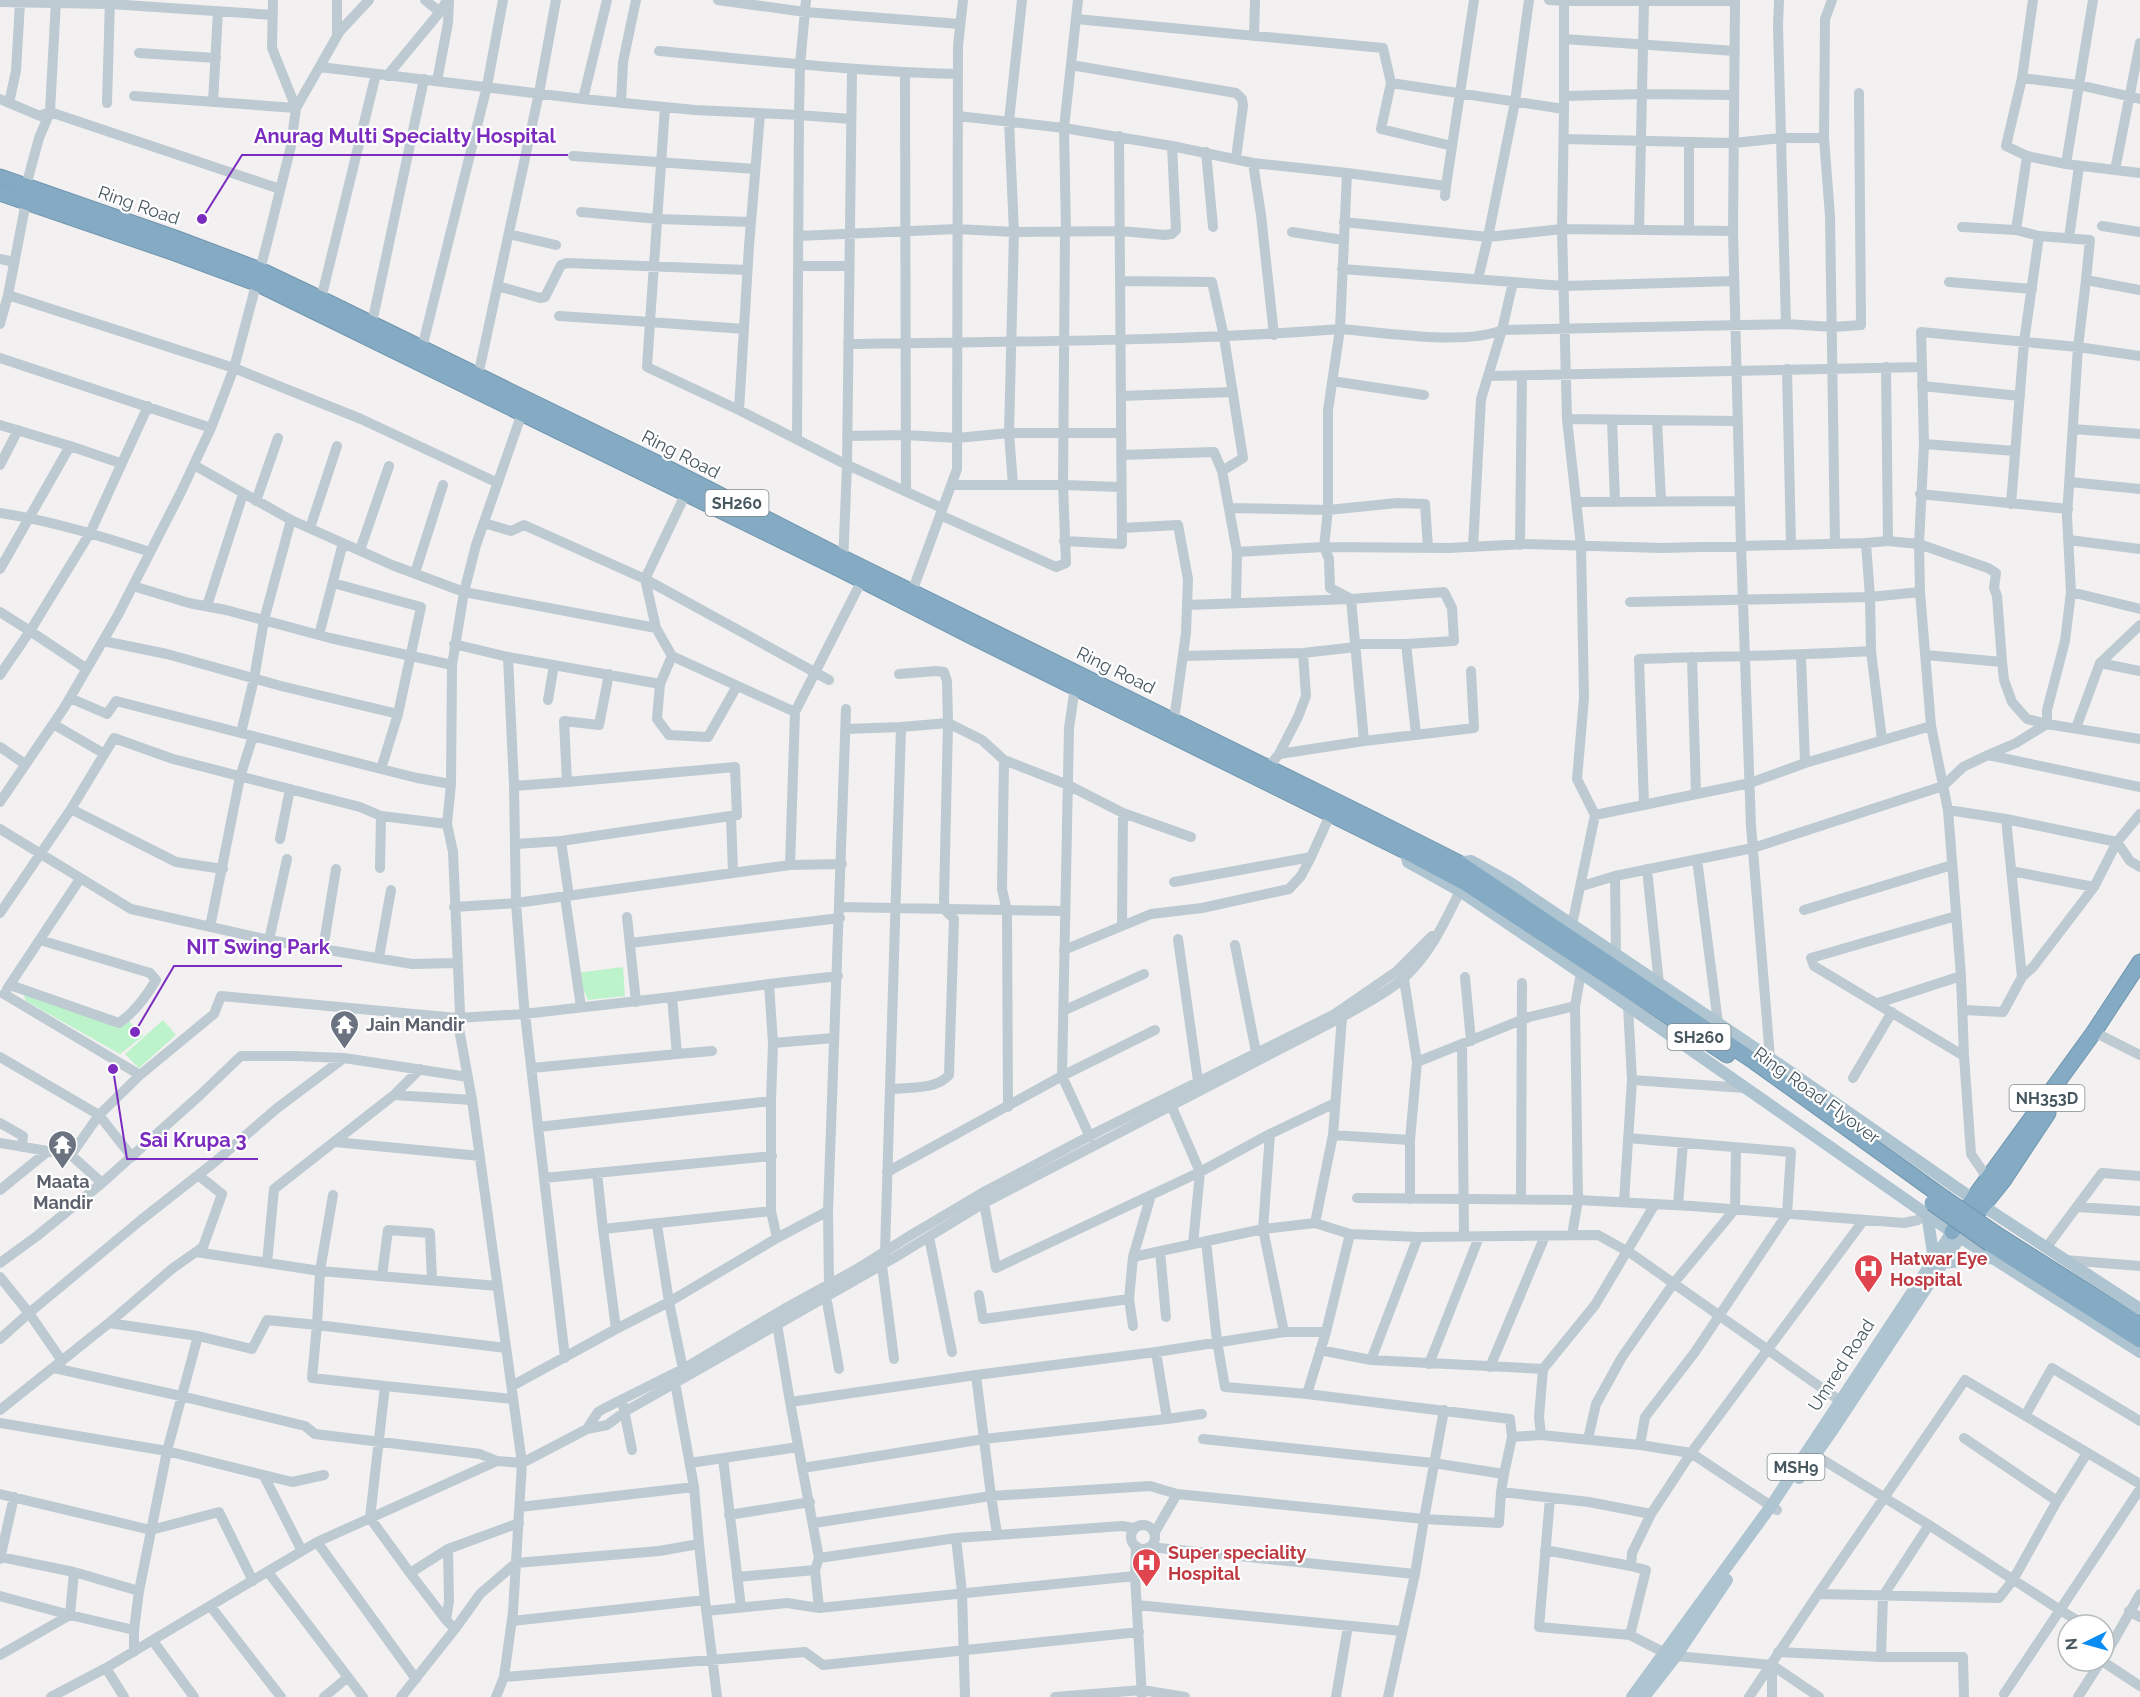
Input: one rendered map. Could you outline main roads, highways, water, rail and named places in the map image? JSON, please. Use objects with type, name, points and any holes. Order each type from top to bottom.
[{"type":"highway","name":"Ring Road","points":[[0,177],[175,238],[258,277],[522,413],[686,493],[842,564],[912,592],[1174,720],[1330,814],[1405,851]]},
{"type":"highway","name":"Ring Road","points":[[0,193],[175,253],[258,277],[321,299],[667,468],[842,564],[862,580],[1075,687],[1264,774],[1370,818],[1459,863]]},
{"type":"highway","name":"Ring Road Flyover","points":[[1405,851],[1467,884],[1749,1070],[1930,1206],[2140,1340]]},
{"type":"highway","name":"Ring Road Flyover","points":[[1459,863],[1755,1062],[1930,1206]]},
{"type":"highway","name":"NH353D","points":[[1978,1202],[2003,1181],[2092,1047],[2140,962]]},
{"type":"highway","name":"NH353D","points":[[1956,1234],[1978,1202],[1988,1179],[2140,976]]},
{"type":"highway","name":"Ring Road Flyover","points":[[1992,1245],[2140,1325]]},
{"type":"main road","points":[[1405,851],[1408,862],[1460,891],[1748,1088],[1930,1206],[1956,1234],[1992,1245],[2140,1352]]},
{"type":"main road","points":[[1459,863],[1471,861],[1509,882],[1978,1202],[2140,1309]]},
{"type":"main road","points":[[1930,1206],[1938,1261],[1992,1245]]},
{"type":"main road","name":"Umred Road","points":[[1632,1697],[1671,1654],[1774,1508],[1956,1234]]},
{"type":"main road","points":[[1774,1508],[1815,1455],[1844,1403]]},
{"type":"main road","points":[[1644,1697],[1671,1654]]},
{"type":"place","name":"Anurag Multi Specialty Hospital","points":[[202,219]]},
{"type":"place","name":"NIT Swing Park","points":[[135,1032]]},
{"type":"place","name":"Jain Mandir","points":[[345,1050]]},
{"type":"place","name":"Sai Krupa 3","points":[[113,1069]]},
{"type":"place","name":"Maata Mandir","points":[[63,1170]]},
{"type":"place","name":"Hatwar Eye Hospital","points":[[1869,1294]]},
{"type":"place","name":"Super speciality Hospital","points":[[1147,1588]]}]
